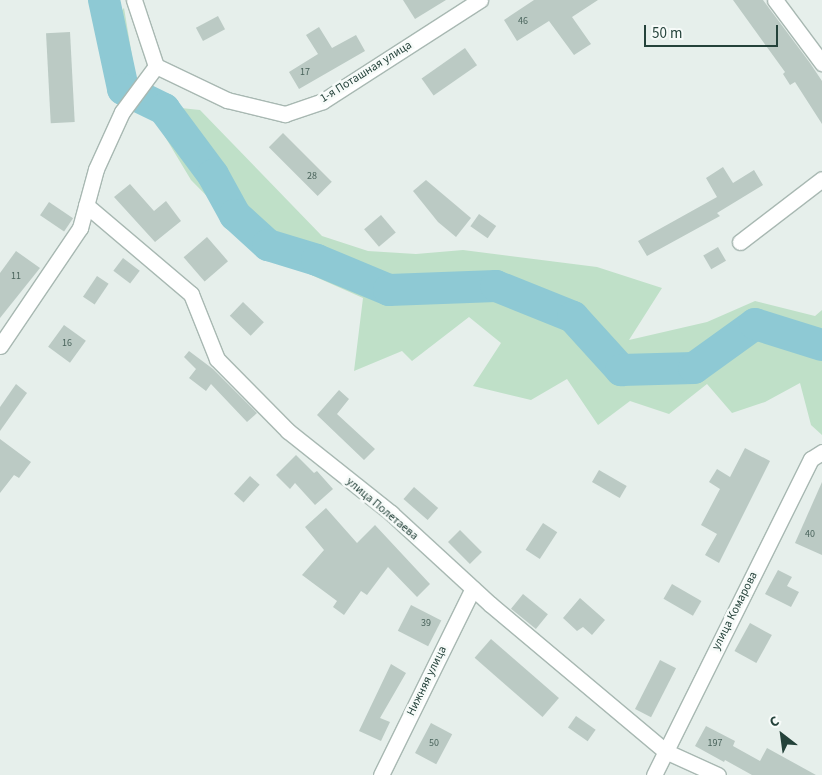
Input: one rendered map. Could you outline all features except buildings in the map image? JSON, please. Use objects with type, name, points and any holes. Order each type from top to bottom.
[{"type":"street","points":[[0,346],[80,228],[96,169],[122,112],[156,66],[134,0]]},
{"type":"street","name":"1-я Поташная улица","points":[[156,66],[227,100],[285,114],[323,101],[480,0]]},
{"type":"street","points":[[775,0],[822,63]]},
{"type":"street","points":[[740,242],[822,179]]},
{"type":"street","name":"улица Полетаева","points":[[86,205],[191,294],[216,359],[288,431],[391,513],[473,588],[665,751],[718,775]]},
{"type":"street","name":"улица Комарова","points":[[654,775],[811,460],[822,452]]},
{"type":"street","name":"Нижняя улица","points":[[381,775],[473,588]]},
{"type":"green space","points":[[124,8],[135,74],[123,96],[113,97],[102,32]]},
{"type":"green space","points":[[181,108],[200,110],[322,236],[368,251],[416,254],[463,250],[597,267],[662,288],[629,340],[707,322],[755,301],[815,316],[822,310],[822,435],[811,425],[800,383],[765,402],[732,413],[707,384],[669,414],[630,401],[598,425],[567,379],[531,400],[473,386],[501,343],[469,317],[412,361],[402,351],[354,371],[363,298],[264,254],[191,180],[161,130]]},
{"type":"waterway","points":[[104,0],[123,89],[164,109],[213,175],[235,215],[268,245],[317,260],[389,290],[496,286],[573,317],[621,370],[694,368],[755,324],[822,345]]}]
